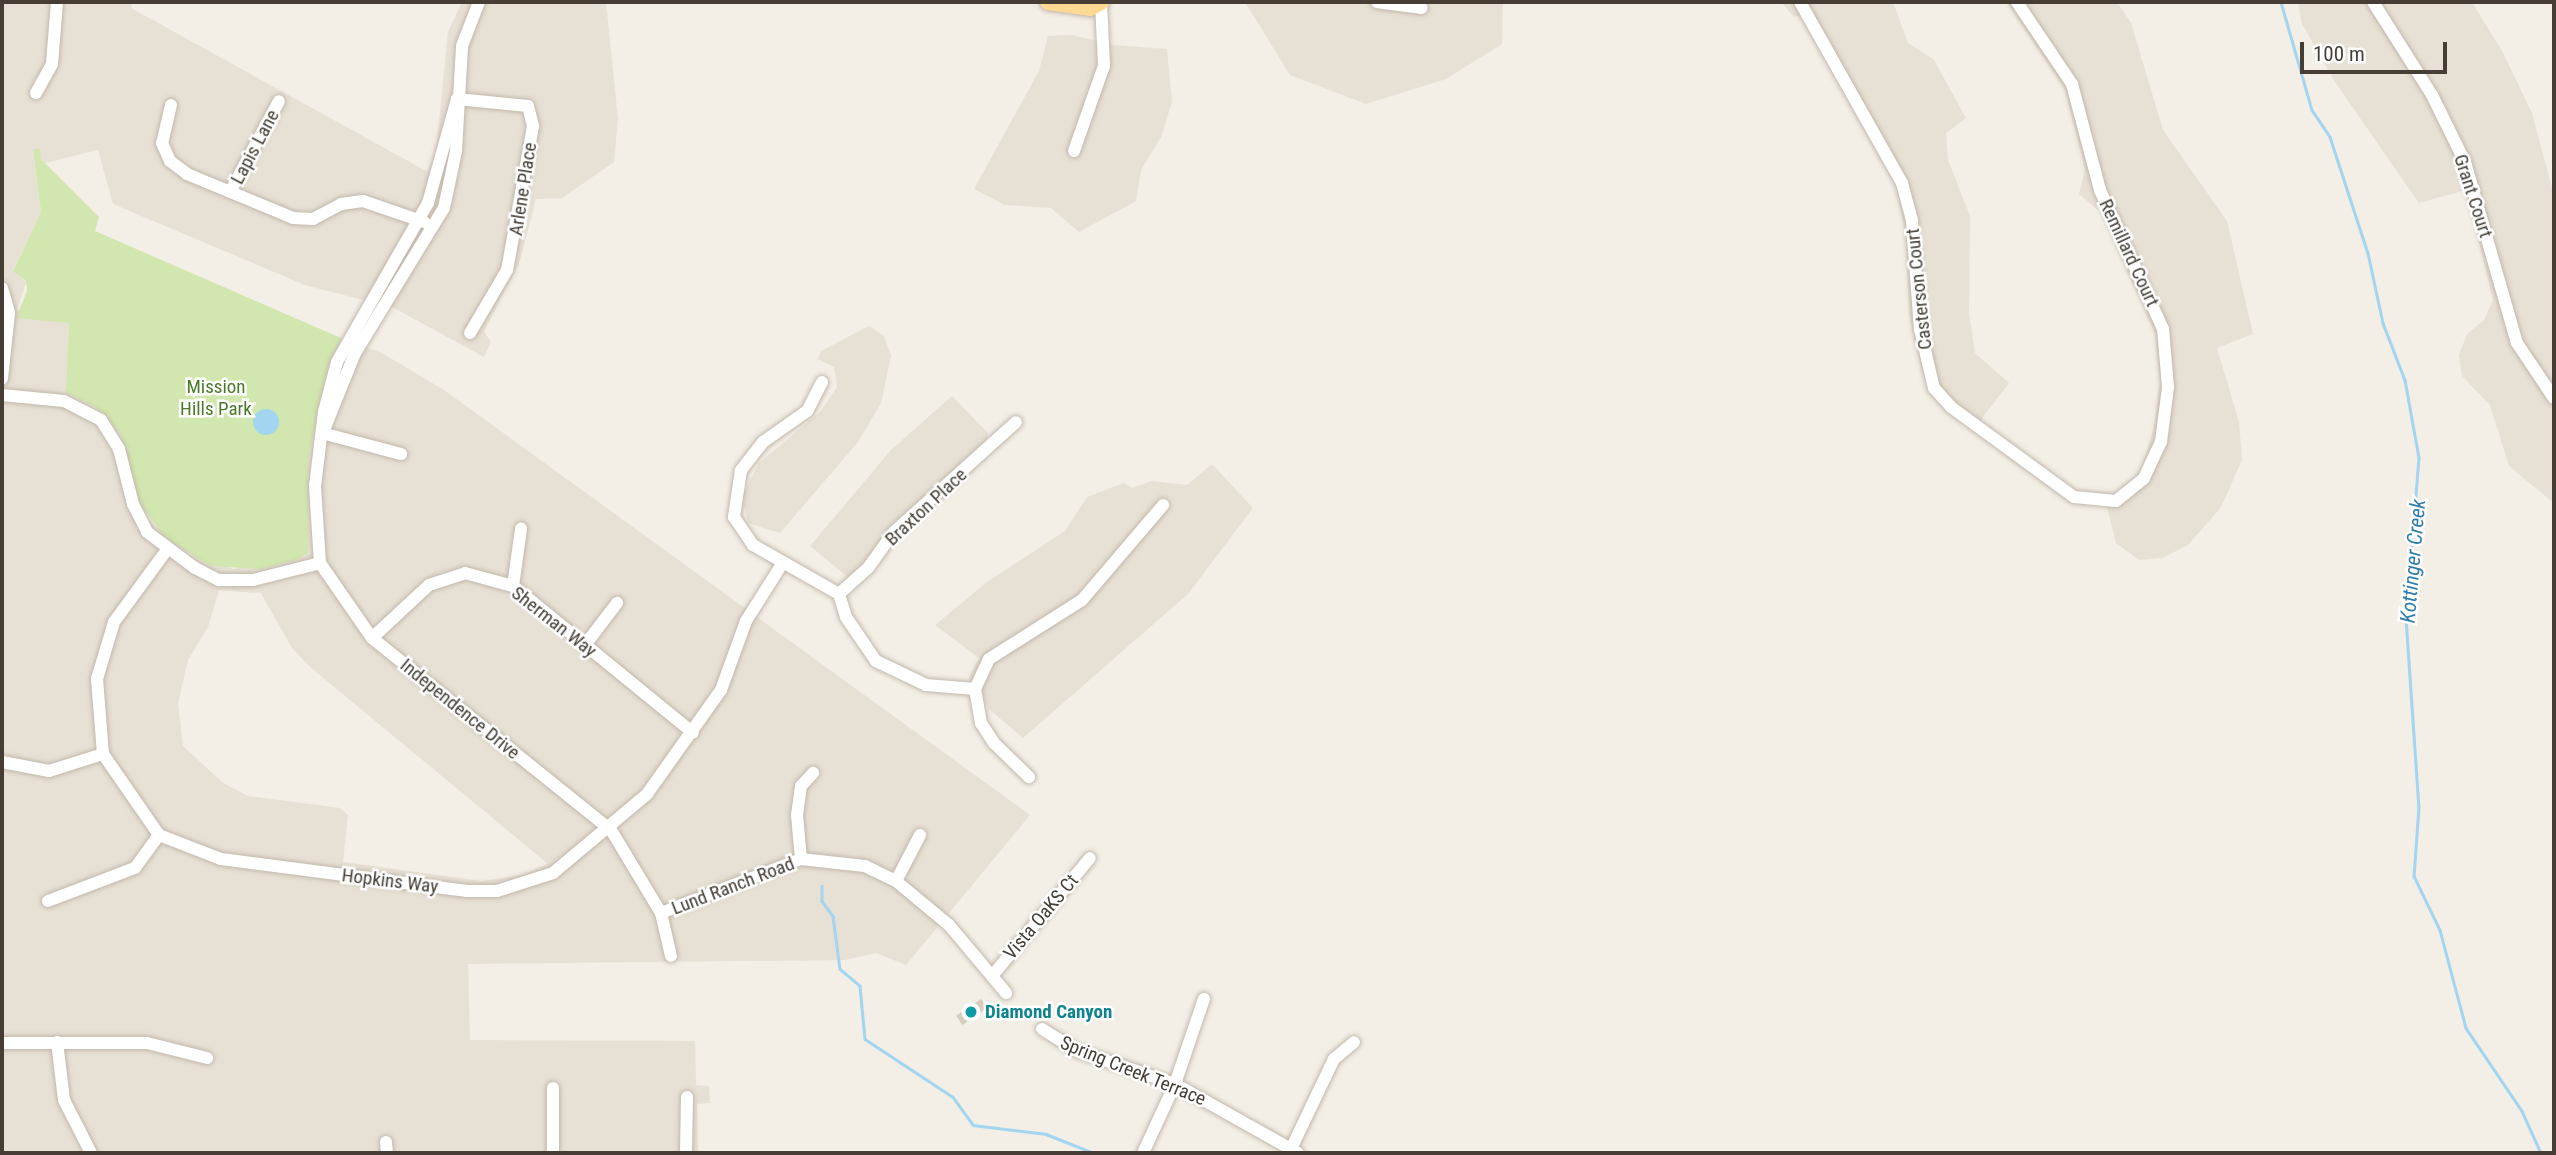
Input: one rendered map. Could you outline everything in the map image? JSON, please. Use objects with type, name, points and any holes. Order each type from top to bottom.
[{"type":"main road","points":[[1048,2],[1090,8],[1101,2]]},
{"type":"street","points":[[36,93],[52,64],[57,2]]},
{"type":"street","name":"Independence Drive","points":[[322,433],[355,353],[434,226],[453,178],[462,46],[479,2]]},
{"type":"street","points":[[1074,152],[1104,66],[1101,2]]},
{"type":"street","points":[[1377,2],[1422,8]]},
{"type":"street","name":"Casterson Court","points":[[1800,2],[1902,183],[1912,221],[1920,329],[1934,388],[1951,407],[2074,497],[2116,501],[2144,478]]},
{"type":"street","name":"Remillard Court","points":[[2017,2],[2072,83],[2100,190],[2163,329],[2168,387],[2161,442],[2144,478]]},
{"type":"street","name":"Grant Court","points":[[2373,2],[2432,95],[2465,162],[2517,343],[2554,398]]},
{"type":"street","name":"Independence Drive","points":[[457,99],[448,117],[438,180],[419,220],[337,362],[322,433],[315,486],[320,563],[347,610],[372,638],[611,830],[661,913],[671,956]]},
{"type":"street","name":"Arlene Place","points":[[457,99],[528,106],[533,126],[507,270],[470,333]]},
{"type":"street","name":"Lapis Lane","points":[[230,192],[279,101]]},
{"type":"street","points":[[171,105],[162,126],[170,161],[230,192],[293,218],[313,219],[341,204],[363,201],[434,226]]},
{"type":"street","points":[[2,288],[9,313],[2,379]]},
{"type":"street","points":[[822,382],[807,411],[763,442],[741,470],[733,494],[734,517],[741,530],[782,564],[839,594],[846,617],[876,661],[926,685],[975,689]]},
{"type":"street","points":[[2,395],[64,401],[101,420],[119,449],[133,504],[147,532],[166,551],[219,580],[253,580],[320,563]]},
{"type":"street","name":"Braxton Place","points":[[839,594],[868,568],[894,532],[1016,422]]},
{"type":"street","points":[[322,433],[401,454]]},
{"type":"street","points":[[1029,777],[994,744],[981,723],[975,689],[989,659],[1082,600],[1163,505]]},
{"type":"street","points":[[513,586],[520,530]]},
{"type":"street","points":[[48,901],[135,868],[159,835],[103,754],[97,705],[102,650],[127,602],[166,551]]},
{"type":"street","name":"Hopkins Way","points":[[159,835],[221,859],[467,891],[497,891],[553,873],[611,830],[646,794],[693,733],[721,690],[746,621],[782,564]]},
{"type":"street","name":"Sherman Way","points":[[372,638],[429,585],[465,573],[513,586],[693,733]]},
{"type":"street","points":[[585,645],[617,603]]},
{"type":"street","points":[[2,762],[49,771],[103,754]]},
{"type":"street","points":[[801,859],[797,815],[801,786],[813,773]]},
{"type":"street","points":[[896,881],[920,835]]},
{"type":"street","name":"Lund Ranch Road","points":[[661,913],[801,859],[865,866],[896,881],[949,925],[1006,993]]},
{"type":"street","name":"Vista OaKS Ct","points":[[992,976],[1090,859]]},
{"type":"street","points":[[1143,1153],[1175,1084],[1204,999]]},
{"type":"street","name":"Spring Creek Terrace","points":[[1042,1029],[1075,1050],[1175,1084],[1295,1151]]},
{"type":"street","points":[[57,1042],[64,1100],[91,1153]]},
{"type":"street","points":[[1295,1151],[1334,1059],[1354,1042]]},
{"type":"street","points":[[2,1043],[147,1043],[207,1058]]},
{"type":"street","points":[[553,1087],[553,1153]]},
{"type":"street","points":[[686,1153],[687,1097]]},
{"type":"shaded area","points":[[2,2],[133,2],[131,8],[428,172],[436,152],[448,32],[462,2],[606,2],[618,119],[614,162],[562,198],[536,199],[519,264],[484,331],[491,342],[484,357],[394,308],[305,285],[113,204],[98,150],[45,163],[33,150],[41,212],[13,270],[26,282],[17,310],[69,322],[67,393],[94,406],[120,432],[148,519],[188,554],[234,569],[307,541],[308,461],[327,369],[341,338],[382,353],[444,390],[1030,815],[906,965],[876,953],[845,960],[468,964],[470,1040],[695,1041],[696,1085],[709,1086],[710,1103],[697,1104],[698,1153],[2,1153]],"holes":[[[219,590],[261,593],[292,648],[309,666],[548,864],[522,875],[481,881],[343,862],[348,815],[340,808],[248,796],[223,783],[183,746],[178,703],[188,660],[208,627]]]},
{"type":"shaded area","points":[[1245,2],[1503,2],[1502,44],[1446,79],[1366,104],[1290,75]]},
{"type":"shaded area","points":[[1781,2],[1893,2],[1908,43],[1934,60],[1966,118],[1946,133],[1948,160],[1970,216],[1969,313],[1975,353],[2009,383],[1973,430],[1930,394],[1922,370],[1909,315],[1906,238],[1896,186],[1802,15],[1794,17]]},
{"type":"shaded area","points":[[2006,2],[2117,2],[2131,23],[2163,130],[2227,221],[2253,334],[2217,348],[2239,422],[2242,460],[2221,507],[2188,545],[2162,558],[2139,560],[2116,543],[2107,507],[2107,496],[2127,488],[2140,474],[2154,427],[2160,380],[2155,334],[2099,211],[2079,194],[2085,169],[2065,90]]},
{"type":"shaded area","points":[[2298,2],[2472,2],[2502,51],[2532,113],[2554,195],[2554,503],[2509,466],[2490,405],[2462,376],[2459,355],[2467,334],[2484,320],[2493,300],[2466,190],[2419,203],[2335,82],[2302,24]]},
{"type":"shaded area","points":[[1072,35],[1113,45],[1167,49],[1172,102],[1161,137],[1141,170],[1136,201],[1079,232],[1051,208],[1005,205],[974,189],[1039,71],[1048,36]]},
{"type":"shaded area","points":[[869,326],[884,336],[891,356],[881,403],[858,442],[780,533],[748,523],[742,498],[758,464],[821,411],[837,387],[834,367],[818,359],[821,351]]},
{"type":"shaded area","points":[[952,396],[988,433],[986,444],[850,579],[810,546],[891,450]]},
{"type":"shaded area","points":[[1212,464],[1253,508],[1188,594],[1023,738],[990,710],[969,677],[979,658],[935,625],[987,582],[1065,531],[1087,497],[1124,483],[1132,488],[1152,481],[1187,485]]},
{"type":"green space","name":"Mission Hills Park","points":[[33,149],[40,149],[41,159],[99,217],[95,231],[341,338],[327,369],[308,461],[308,552],[299,559],[262,569],[211,566],[166,539],[140,504],[120,432],[94,406],[66,393],[69,323],[16,318],[27,291],[26,281],[13,271],[41,212]]},
{"type":"water","points":[[266,409],[275,413],[279,422],[275,431],[266,435],[257,431],[253,422],[257,413]]},
{"type":"building","name":"Diamond Canyon","points":[[981,999],[987,1008],[962,1025],[956,1016]]},
{"type":"waterway","name":"Kottinger Creek","points":[[2281,2],[2312,110],[2330,137],[2368,253],[2383,323],[2405,380],[2419,458],[2406,618],[2419,807],[2414,876],[2440,930],[2466,1028],[2522,1111],[2541,1153]]},
{"type":"waterway","points":[[822,886],[822,901],[833,916],[840,969],[860,986],[865,1039],[953,1097],[973,1125],[1046,1134],[1094,1153]]},
{"type":"place","name":"Diamond Canyon","points":[[971,1012]]}]
